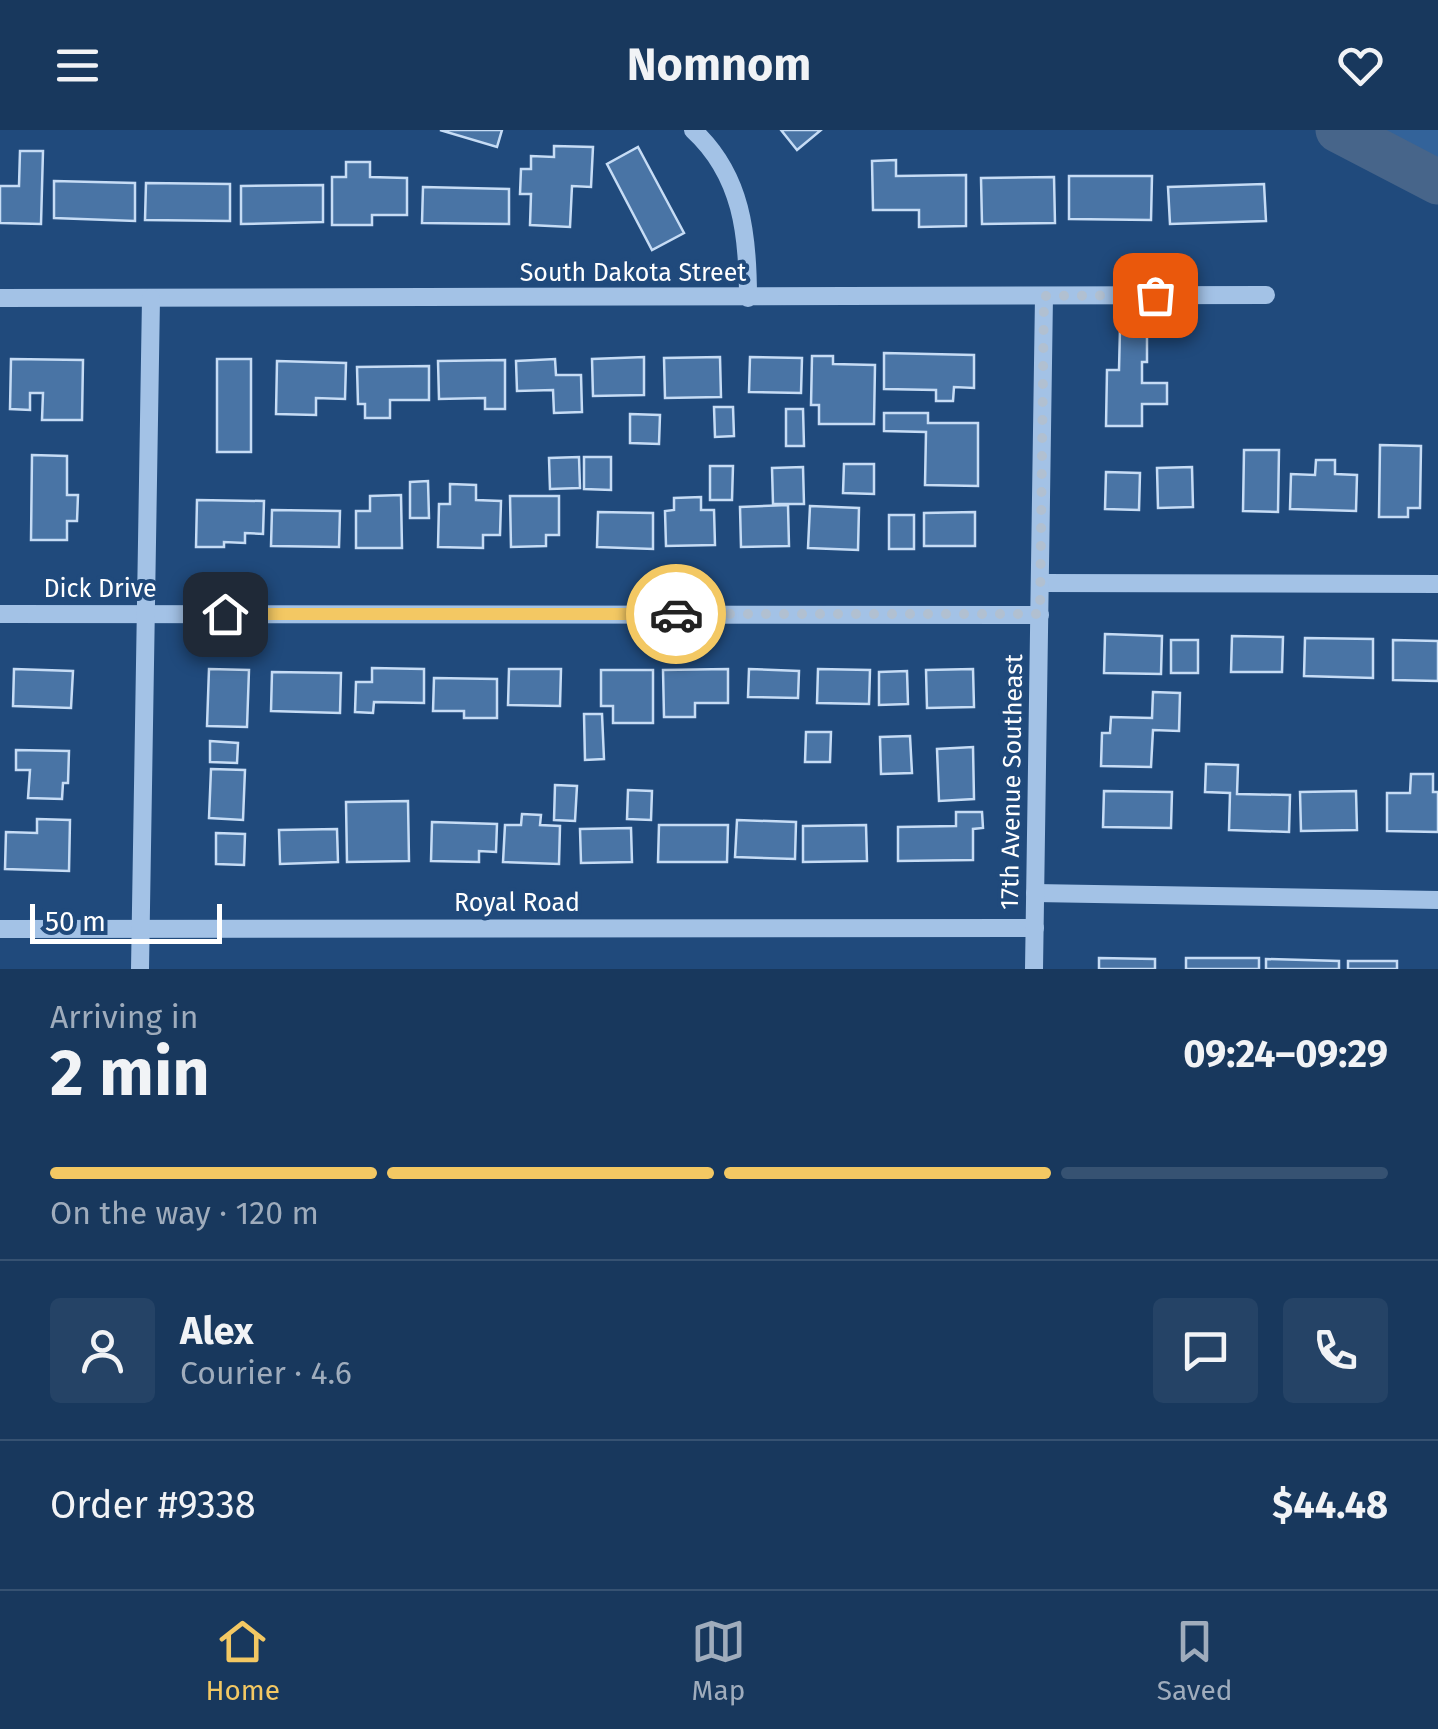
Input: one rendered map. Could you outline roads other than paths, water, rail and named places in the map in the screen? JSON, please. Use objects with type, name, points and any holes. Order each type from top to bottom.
[{"type":"street","points":[[693,130],[722,164],[737,195],[746,226],[748,298]]},
{"type":"street","name":"South Dakota Street","points":[[0,298],[1266,295]]},
{"type":"street","name":"17th Avenue Southeast","points":[[1034,969],[1044,296]]},
{"type":"street","points":[[140,969],[151,298]]},
{"type":"street","points":[[1040,583],[1438,584]]},
{"type":"street","name":"Dick Drive","points":[[0,614],[1040,614]]},
{"type":"street","points":[[1035,893],[1438,900]]},
{"type":"street","name":"Royal Road","points":[[0,929],[1035,928]]},
{"type":"waterway","points":[[1338,130],[1438,182]]}]
